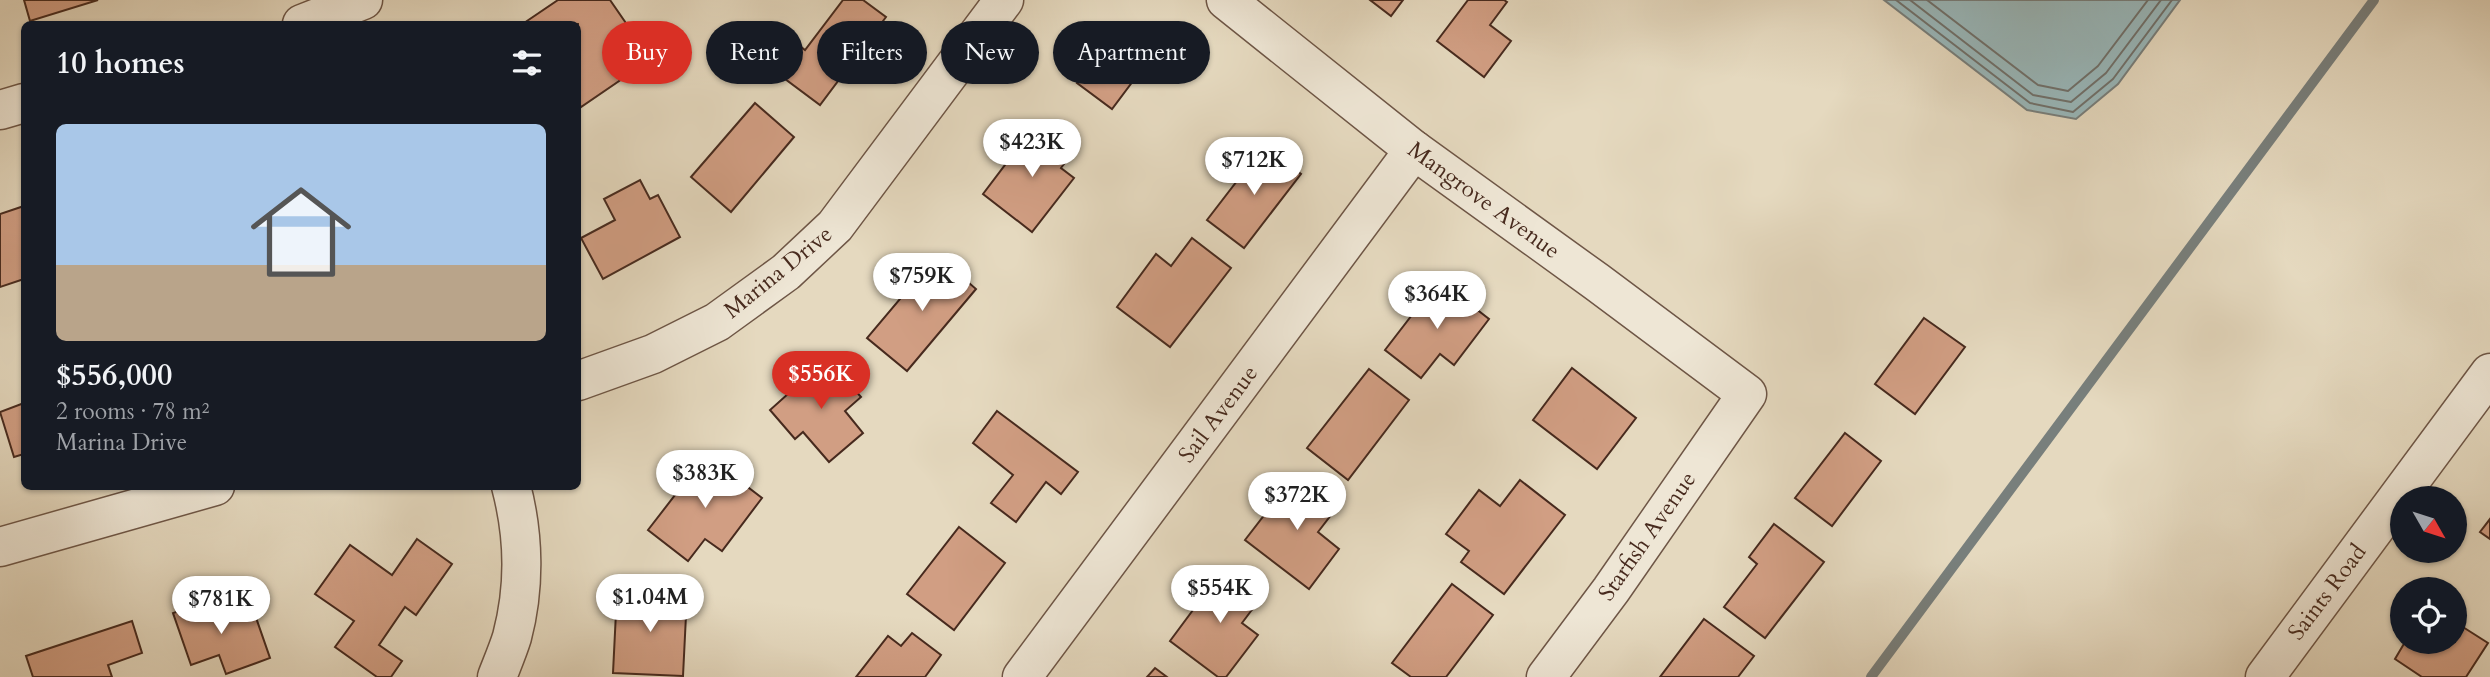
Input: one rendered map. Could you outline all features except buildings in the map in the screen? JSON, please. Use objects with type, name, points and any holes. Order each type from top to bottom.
[{"type":"street","points":[[310,21],[363,0]]},
{"type":"street","name":"Marina Drive","points":[[581,380],[653,354],[718,321],[786,272],[835,226],[1004,0]]},
{"type":"street","name":"Mangrove Avenue","points":[[1226,0],[1414,150],[1747,394]]},
{"type":"street","points":[[0,110],[21,104]]},
{"type":"street","name":"Sail Avenue","points":[[1022,677],[1414,150]]},
{"type":"street","name":"Saints Road","points":[[2265,677],[2490,373]]},
{"type":"street","name":"Starfish Avenue","points":[[1546,677],[1611,590],[1747,394]]},
{"type":"street","points":[[0,547],[201,490]]},
{"type":"street","points":[[496,677],[512,638],[522,583],[518,512],[512,490]]},
{"type":"water","points":[[1884,0],[2180,0],[2118,84],[2076,119],[2027,110]]},
{"type":"waterway","points":[[1871,677],[2374,0]]}]
